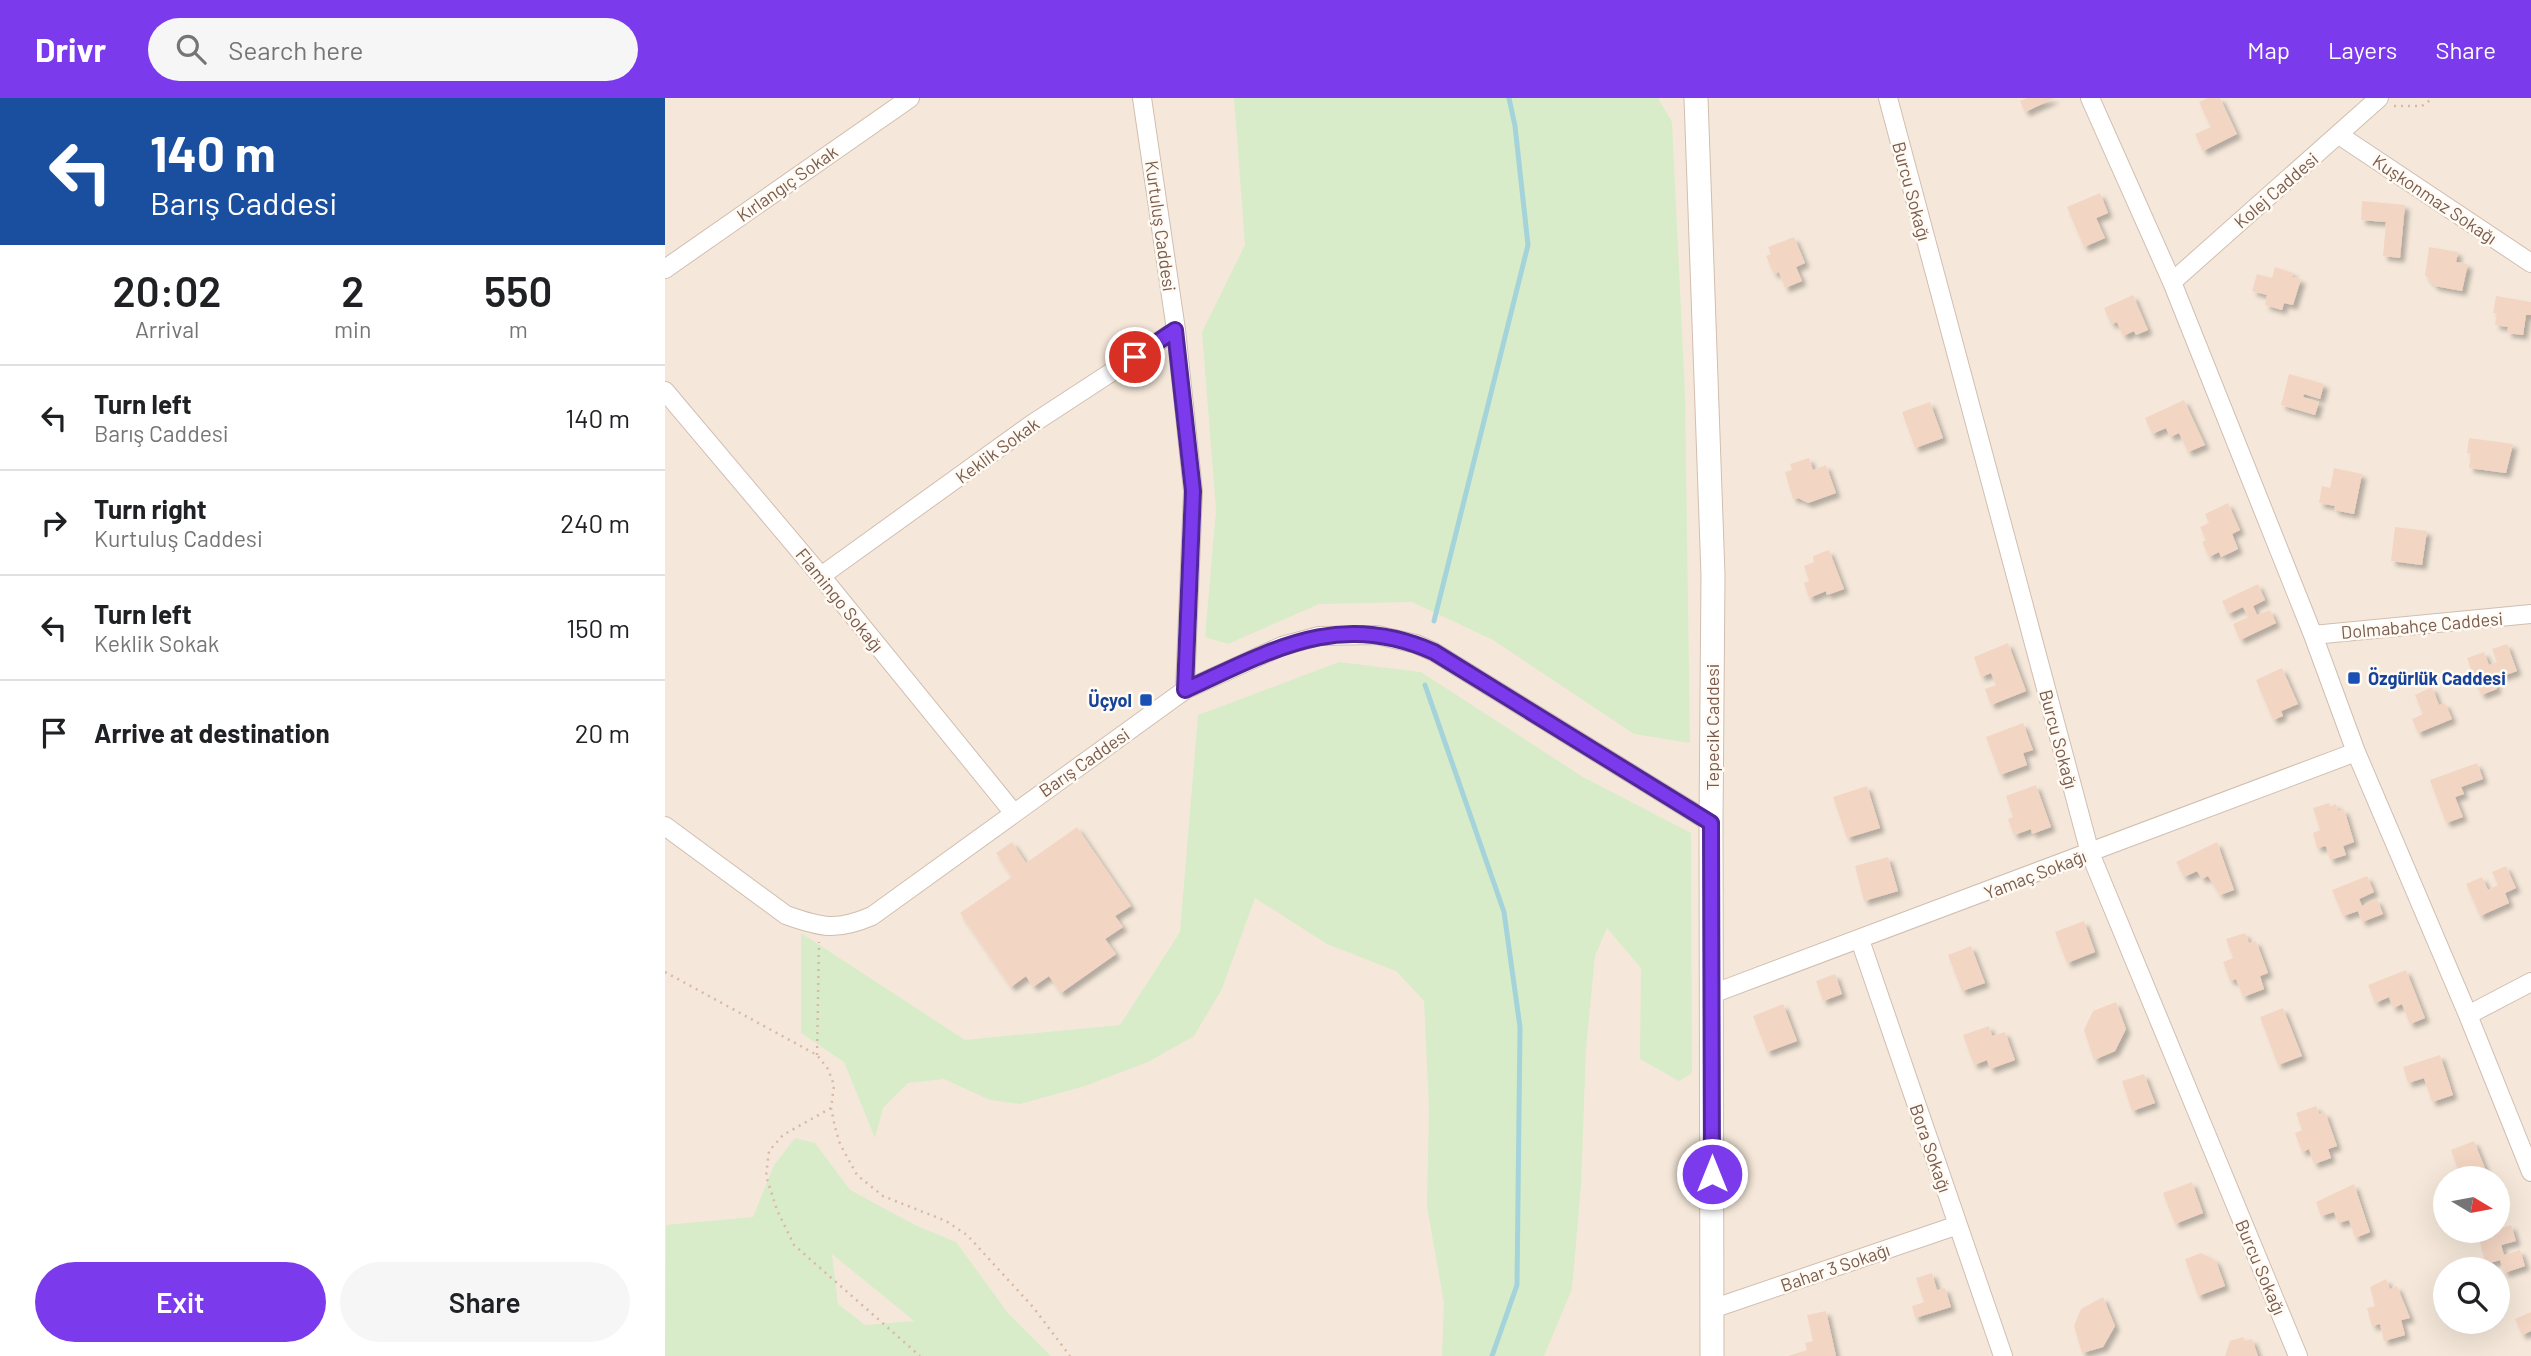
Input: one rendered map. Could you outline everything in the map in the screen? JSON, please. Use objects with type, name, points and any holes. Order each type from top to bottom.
[{"type":"street","name":"Kırlangıç Sokak","points":[[665,269],[910,98]]},
{"type":"street","name":"Kurtuluş Caddesi","points":[[1143,98],[1175,330],[1193,491],[1185,690]]},
{"type":"street","name":"Tepecik Caddesi","points":[[1696,98],[1713,575],[1712,1356]]},
{"type":"street","name":"Burcu Sokağı","points":[[1888,98],[2090,853],[2298,1356]]},
{"type":"street","points":[[2090,98],[2172,282],[2313,635],[2356,752],[2468,1015],[2531,1172]]},
{"type":"street","name":"Kolej Caddesi","points":[[2172,282],[2374,102]]},
{"type":"street","name":"Kuşkonmaz Sokağı","points":[[2339,135],[2531,263]]},
{"type":"street","name":"Keklik Sokak","points":[[821,576],[1032,424],[1175,330]]},
{"type":"street","name":"Flamingo Sokağı","points":[[665,391],[821,576],[1013,812]]},
{"type":"street","name":"Dolmabahçe Caddesi","points":[[2313,635],[2531,614]]},
{"type":"street","name":"Barış Caddesi","points":[[665,826],[786,915],[819,925],[849,926],[872,916],[1185,690],[1282,646],[1319,636],[1377,635],[1406,641],[1434,652],[1711,823]]},
{"type":"street","name":"Yamaç Sokağı","points":[[1712,994],[2356,752]]},
{"type":"street","name":"Bora Sokağı","points":[[1860,940],[2003,1356]]},
{"type":"street","points":[[2468,1015],[2531,982]]},
{"type":"street","name":"Bahar 3 Sokağı","points":[[1712,1309],[1958,1225]]},
{"type":"path","points":[[2374,102],[2422,106],[2433,98]]},
{"type":"path","points":[[817,1055],[819,925]]},
{"type":"path","points":[[665,972],[817,1055],[828,1069],[834,1085],[831,1108],[840,1144],[857,1175],[883,1196],[946,1221],[967,1235],[1033,1307],[1070,1356]]},
{"type":"path","points":[[831,1108],[783,1135],[769,1152],[766,1176],[777,1210],[794,1245],[920,1356]]},
{"type":"shaded area","points":[[665,98],[2531,98],[2531,1356],[665,1356]]},
{"type":"green space","points":[[1234,98],[1658,98],[1672,122],[1685,394],[1690,743],[1634,734],[1493,640],[1412,602],[1319,604],[1228,644],[1205,637],[1216,510],[1202,332],[1245,245]]},
{"type":"green space","points":[[1339,662],[1421,672],[1583,777],[1691,833],[1692,1073],[1679,1081],[1640,1059],[1641,968],[1607,928],[1595,956],[1586,1049],[1581,1186],[1572,1289],[1544,1356],[1442,1356],[1444,1303],[1427,1207],[1429,1107],[1424,1001],[1396,971],[1327,944],[1255,898],[1222,989],[1194,1036],[1148,1062],[1085,1086],[1020,1104],[990,1100],[944,1079],[908,1083],[883,1108],[875,1138],[844,1062],[801,1033],[801,933],[965,1040],[1120,1025],[1180,932],[1198,715]]},
{"type":"green space","points":[[795,1138],[815,1143],[850,1190],[917,1226],[956,1242],[1008,1313],[1051,1356],[665,1356],[666,1225],[753,1217],[774,1165]],"holes":[[[832,1254],[914,1321],[865,1325],[838,1304]]]},
{"type":"building","points":[[2027,98],[2055,98],[2025,112],[2020,101]]},
{"type":"building","points":[[2208,98],[2220,98],[2237,134],[2203,151],[2195,134],[2211,127],[2199,102]]},
{"type":"building","points":[[2100,193],[2108,213],[2096,218],[2105,238],[2084,247],[2067,207]]},
{"type":"building","points":[[2362,201],[2405,205],[2400,258],[2383,256],[2386,222],[2361,220]]},
{"type":"building","points":[[1794,237],[1805,263],[1796,267],[1802,281],[1785,288],[1779,272],[1774,274],[1766,256],[1771,254],[1768,247]]},
{"type":"building","points":[[2429,247],[2458,252],[2456,262],[2468,264],[2462,291],[2435,286],[2425,275]]},
{"type":"building","points":[[2275,267],[2301,279],[2293,305],[2284,303],[2282,310],[2265,305],[2267,295],[2252,291],[2257,274],[2272,278]]},
{"type":"building","points":[[2133,295],[2148,330],[2136,335],[2134,331],[2123,336],[2117,322],[2111,324],[2104,308]]},
{"type":"building","points":[[2496,296],[2531,302],[2531,315],[2526,315],[2523,335],[2507,333],[2508,327],[2495,325],[2497,313],[2493,313]]},
{"type":"building","points":[[2289,374],[2324,384],[2320,399],[2304,394],[2303,397],[2319,402],[2315,415],[2281,405]]},
{"type":"building","points":[[2184,400],[2205,445],[2188,452],[2179,433],[2170,437],[2166,428],[2152,434],[2145,418]]},
{"type":"building","points":[[1930,402],[1943,438],[1915,448],[1902,412]]},
{"type":"building","points":[[2469,438],[2513,444],[2506,473],[2469,468]]},
{"type":"building","points":[[1809,458],[1813,470],[1826,465],[1836,493],[1808,503],[1798,498],[1793,499],[1785,472],[1792,470],[1790,464]]},
{"type":"building","points":[[2334,468],[2362,474],[2354,514],[2334,510],[2335,506],[2319,503],[2322,486],[2330,488]]},
{"type":"building","points":[[2228,503],[2240,530],[2232,534],[2238,549],[2221,557],[2219,552],[2209,557],[2202,542],[2206,540],[2200,527],[2209,523],[2205,514]]},
{"type":"building","points":[[2395,527],[2427,531],[2422,565],[2391,561]]},
{"type":"building","points":[[1829,550],[1844,589],[1827,595],[1826,591],[1809,598],[1804,583],[1809,581],[1804,566],[1814,562],[1813,556]]},
{"type":"building","points":[[2258,584],[2265,600],[2253,606],[2257,615],[2270,610],[2276,623],[2240,640],[2233,624],[2248,617],[2243,607],[2228,614],[2222,601]]},
{"type":"building","points":[[2008,643],[2026,691],[1991,705],[1985,689],[1996,685],[1991,673],[1981,677],[1974,657]]},
{"type":"building","points":[[2507,644],[2517,671],[2494,679],[2497,689],[2481,695],[2467,658],[2484,652],[2489,665],[2497,662],[2492,649]]},
{"type":"building","points":[[2282,668],[2298,704],[2281,711],[2283,716],[2273,720],[2256,680]]},
{"type":"building","points":[[2432,687],[2439,705],[2445,703],[2452,719],[2418,733],[2412,719],[2423,714],[2415,695]]},
{"type":"building","points":[[2023,723],[2033,750],[2023,753],[2027,765],[2000,775],[1986,737]]},
{"type":"building","points":[[2477,763],[2483,779],[2461,787],[2464,794],[2455,797],[2463,817],[2446,823],[2430,780]]},
{"type":"building","points":[[2036,785],[2051,827],[2032,834],[2031,829],[2014,835],[2008,819],[2013,817],[2006,796]]},
{"type":"building","points":[[1867,786],[1880,828],[1847,838],[1833,797]]},
{"type":"building","points":[[2329,803],[2330,806],[2336,804],[2338,811],[2344,809],[2354,842],[2343,846],[2346,855],[2330,860],[2326,846],[2317,848],[2313,833],[2320,830],[2313,808]]},
{"type":"building","points":[[1077,827],[1131,906],[1115,916],[1123,927],[1105,939],[1116,954],[1061,993],[1049,976],[1033,987],[1026,976],[1011,987],[960,913],[1012,877],[996,853],[1012,842],[1026,863]]},
{"type":"building","points":[[2217,842],[2234,890],[2220,895],[2208,876],[2202,879],[2197,871],[2184,877],[2176,862]]},
{"type":"building","points":[[1888,857],[1898,891],[1864,901],[1855,866]]},
{"type":"building","points":[[2506,866],[2516,888],[2505,893],[2509,903],[2480,916],[2466,884],[2482,877],[2488,890],[2498,885],[2492,872]]},
{"type":"building","points":[[2367,876],[2374,892],[2359,899],[2362,906],[2377,899],[2383,914],[2362,922],[2358,911],[2343,916],[2332,890]]},
{"type":"building","points":[[2084,921],[2095,952],[2067,963],[2055,932]]},
{"type":"building","points":[[2245,933],[2249,943],[2256,941],[2268,973],[2260,976],[2264,989],[2243,997],[2236,979],[2230,981],[2223,962],[2233,958],[2226,939]]},
{"type":"building","points":[[1971,946],[1985,983],[1962,991],[1948,955]]},
{"type":"building","points":[[2406,970],[2425,1018],[2410,1024],[2402,1004],[2393,1008],[2389,997],[2375,1003],[2368,985]]},
{"type":"building","points":[[1835,974],[1842,994],[1823,1001],[1816,981]]},
{"type":"building","points":[[2116,1002],[2126,1029],[2115,1051],[2094,1060],[2084,1030],[2093,1011]]},
{"type":"building","points":[[1783,1004],[1797,1041],[1767,1052],[1753,1016]]},
{"type":"building","points":[[2283,1008],[2302,1056],[2278,1065],[2260,1017]]},
{"type":"building","points":[[1989,1026],[1992,1036],[2005,1032],[2015,1060],[1990,1069],[1987,1060],[1974,1065],[1963,1035]]},
{"type":"building","points":[[2440,1055],[2453,1095],[2432,1102],[2424,1078],[2408,1083],[2403,1067]]},
{"type":"building","points":[[2144,1074],[2155,1103],[2132,1111],[2122,1081]]},
{"type":"building","points":[[2316,1106],[2319,1114],[2325,1112],[2337,1146],[2328,1149],[2331,1158],[2314,1164],[2309,1149],[2302,1152],[2295,1133],[2302,1130],[2296,1113]]},
{"type":"building","points":[[2474,1141],[2484,1166],[2457,1166],[2451,1150]]},
{"type":"building","points":[[2192,1182],[2203,1213],[2175,1224],[2163,1193]]},
{"type":"building","points":[[2354,1184],[2370,1232],[2355,1238],[2349,1220],[2338,1223],[2334,1212],[2321,1216],[2316,1202]]},
{"type":"building","points":[[2510,1225],[2516,1241],[2510,1243]]},
{"type":"building","points":[[2480,1243],[2508,1243],[2501,1245],[2504,1255],[2520,1250],[2525,1266],[2510,1271],[2510,1257],[2484,1257]]},
{"type":"building","points":[[2201,1253],[2216,1261],[2225,1286],[2198,1296],[2185,1259]]},
{"type":"building","points":[[1932,1273],[1937,1290],[1945,1288],[1951,1307],[1915,1318],[1912,1306],[1924,1302],[1916,1278]]},
{"type":"building","points":[[2386,1279],[2390,1289],[2397,1286],[2410,1318],[2401,1320],[2405,1335],[2384,1341],[2380,1324],[2372,1326],[2367,1308],[2375,1306],[2370,1287]]},
{"type":"building","points":[[2103,1297],[2115,1326],[2103,1347],[2082,1353],[2074,1326],[2081,1309]]},
{"type":"building","points":[[1826,1311],[1836,1356],[1788,1356],[1807,1350],[1805,1343],[1813,1341],[1807,1315]]},
{"type":"building","points":[[2531,1312],[2531,1331],[2522,1335],[2515,1319]]},
{"type":"building","points":[[2243,1337],[2245,1341],[2252,1339],[2258,1356],[2225,1356],[2230,1341]]},
{"type":"waterway","points":[[1434,621],[1528,245],[1515,126],[1509,98]]},
{"type":"waterway","points":[[1425,685],[1504,912],[1520,1027],[1517,1285],[1492,1356]]},
{"type":"place","name":"Özgürlük Caddesi","points":[[2354,678]]},
{"type":"place","name":"Üçyol","points":[[1146,700]]},
{"type":"route","points":[[1135,357],[1175,330],[1193,491],[1185,690],[1282,646],[1319,636],[1355,634],[1397,639],[1434,652],[1711,823],[1712,1174]]}]
